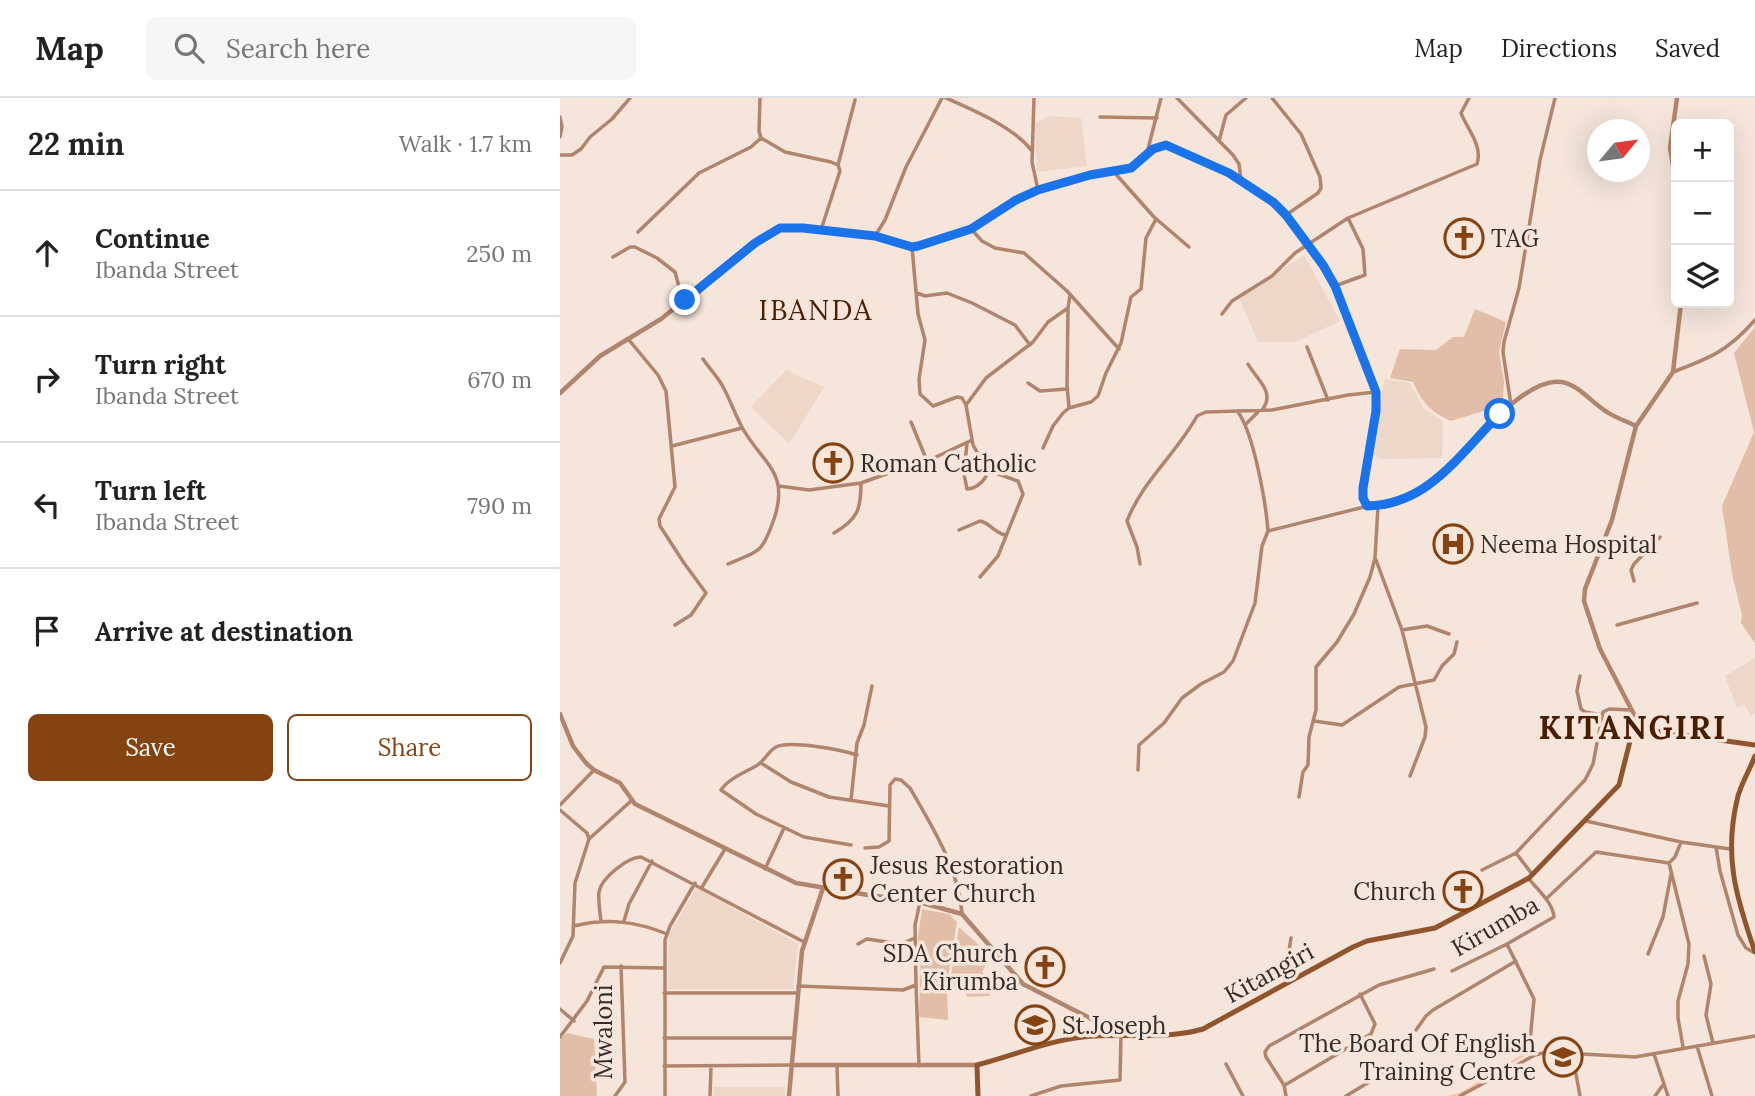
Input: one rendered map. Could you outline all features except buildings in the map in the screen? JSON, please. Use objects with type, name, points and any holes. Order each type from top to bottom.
[{"type":"main road","points":[[1637,726],[1648,730],[1755,745]]},
{"type":"main road","name":"Kitangiri","points":[[977,1065],[1044,1044],[1083,1037],[1203,1029],[1353,947],[1367,941],[1423,932],[1447,923],[1530,876],[1586,821],[1619,785],[1631,738],[1637,726]]},
{"type":"main road","points":[[1755,756],[1739,795],[1730,849],[1732,874],[1755,952]]},
{"type":"main road","points":[[977,1065],[978,1096]]},
{"type":"street","points":[[560,154],[572,155],[581,149],[590,136],[612,119],[630,98]]},
{"type":"street","points":[[760,98],[761,138],[785,152],[838,166]]},
{"type":"street","points":[[875,236],[885,220],[906,167],[944,98],[971,109],[1019,136],[1032,151]]},
{"type":"street","points":[[1034,98],[1032,151],[1038,190]]},
{"type":"street","points":[[1147,153],[1161,98]]},
{"type":"street","points":[[1177,98],[1238,162],[1241,180]]},
{"type":"street","points":[[1219,141],[1226,115],[1246,98]]},
{"type":"street","points":[[1272,98],[1300,131],[1321,182],[1318,193],[1286,215]]},
{"type":"street","points":[[1222,314],[1232,301],[1272,276],[1295,253],[1310,246],[1348,218],[1478,163],[1474,134],[1462,115],[1462,107],[1469,98]]},
{"type":"street","points":[[1511,405],[1504,342],[1519,288],[1541,160],[1555,98]]},
{"type":"street","points":[[1676,182],[1670,148],[1677,98]]},
{"type":"street","points":[[821,230],[840,171],[838,166],[855,100]]},
{"type":"street","points":[[560,117],[560,136]]},
{"type":"street","points":[[1100,117],[1157,118]]},
{"type":"street","points":[[638,232],[699,173],[761,138]]},
{"type":"street","points":[[560,393],[600,356],[662,319],[755,243],[774,231],[793,227],[875,236],[912,247],[971,229],[1016,200],[1038,190],[1090,175],[1131,168],[1159,145],[1166,145],[1241,180],[1273,202],[1310,246],[1335,286],[1376,392],[1376,411],[1363,488],[1363,498],[1367,506]]},
{"type":"street","points":[[1113,171],[1156,219],[1189,247]]},
{"type":"street","points":[[1335,286],[1365,275],[1363,249],[1348,218]]},
{"type":"street","points":[[1043,448],[1057,420],[1069,408],[1091,402],[1098,396],[1119,349],[1131,298],[1143,284],[1146,238],[1156,219]]},
{"type":"street","points":[[971,229],[982,241],[995,248],[1024,253],[1070,295],[1119,349]]},
{"type":"street","points":[[613,257],[630,247],[653,256],[675,272],[683,302]]},
{"type":"street","points":[[912,247],[919,321],[925,340],[919,379],[920,394],[933,406],[957,397],[962,398],[966,405],[970,442],[964,474],[967,489],[972,489],[985,479],[987,470]]},
{"type":"street","points":[[917,293],[930,296],[947,293],[972,303],[1015,325],[1030,345]]},
{"type":"street","points":[[1069,408],[1067,389],[1070,295]]},
{"type":"street","points":[[966,405],[986,378],[1030,345],[1048,322],[1068,308]]},
{"type":"street","points":[[1637,726],[1600,649],[1584,601],[1586,584],[1618,498],[1636,426],[1673,372],[1680,308]]},
{"type":"street","points":[[1673,372],[1720,353],[1736,341],[1755,320]]},
{"type":"street","points":[[629,340],[658,375],[666,391],[675,487],[661,514],[660,526],[706,593],[691,615],[675,625]]},
{"type":"street","points":[[1307,347],[1328,400]]},
{"type":"street","points":[[703,359],[724,387],[743,428],[766,460],[779,486],[779,506],[764,545],[728,564]]},
{"type":"street","points":[[1245,424],[1267,404],[1268,392],[1248,364]]},
{"type":"street","points":[[1268,531],[1367,506],[1400,501],[1417,494],[1430,485],[1511,405],[1548,384],[1562,382],[1605,411],[1636,426]]},
{"type":"street","points":[[1028,383],[1040,391],[1067,389]]},
{"type":"street","points":[[1140,564],[1137,547],[1127,525],[1135,500],[1198,416],[1206,412],[1285,409],[1376,392]]},
{"type":"street","points":[[1138,770],[1139,746],[1164,723],[1182,698],[1224,672],[1233,661],[1255,603],[1262,546],[1268,531],[1266,509],[1245,424],[1237,411]]},
{"type":"street","points":[[911,422],[927,461]]},
{"type":"street","points":[[672,446],[743,428]]},
{"type":"street","points":[[779,486],[809,491],[862,484],[927,461],[970,442]]},
{"type":"street","points":[[970,442],[987,470],[1012,477],[1023,489],[998,556],[980,577]]},
{"type":"street","points":[[834,533],[845,527],[860,509],[862,484]]},
{"type":"street","points":[[1299,797],[1303,772],[1309,760],[1309,737],[1316,710],[1316,667],[1337,642],[1354,614],[1370,577],[1375,558],[1378,506]]},
{"type":"street","points":[[960,530],[980,521],[990,524],[1002,535],[1007,535]]},
{"type":"street","points":[[1634,581],[1630,570],[1633,564],[1660,537]]},
{"type":"street","points":[[1375,558],[1402,630],[1426,732],[1410,776]]},
{"type":"street","points":[[1617,625],[1697,603]]},
{"type":"street","points":[[1402,630],[1427,626],[1448,634]]},
{"type":"street","points":[[1313,720],[1342,725],[1394,690],[1416,682],[1436,679],[1442,666],[1454,654],[1457,642]]},
{"type":"street","points":[[1580,676],[1577,691],[1581,709],[1602,715]]},
{"type":"street","points":[[851,800],[857,743],[864,725],[872,686]]},
{"type":"street","points":[[1482,870],[1516,853],[1588,776],[1605,711],[1631,710]]},
{"type":"street","points":[[560,714],[566,732],[580,756],[594,770],[620,783],[631,801],[765,869],[796,883],[920,902],[962,914]]},
{"type":"street","points":[[851,845],[804,837],[756,814],[721,790],[781,746],[830,747],[857,755]]},
{"type":"street","points":[[761,763],[802,787],[829,797],[889,806]]},
{"type":"street","points":[[589,839],[587,832],[560,807],[594,770]]},
{"type":"street","points":[[865,848],[879,847],[889,841],[890,785],[895,779],[901,780],[910,788],[947,858],[958,890],[962,914],[1023,984],[1122,1035],[1120,1080],[1061,1086],[1031,1096]]},
{"type":"street","points":[[560,963],[569,946],[574,926],[575,883],[589,839],[631,801]]},
{"type":"street","points":[[1586,821],[1681,842],[1730,849]]},
{"type":"street","points":[[765,869],[784,828]]},
{"type":"street","points":[[1669,863],[1675,857],[1681,842]]},
{"type":"street","points":[[1716,847],[1738,935],[1746,948],[1755,952]]},
{"type":"street","points":[[702,887],[726,849]]},
{"type":"street","points":[[1546,900],[1596,852],[1669,863]]},
{"type":"street","name":"Kirumba","points":[[1452,971],[1554,917],[1554,912],[1516,853]]},
{"type":"street","points":[[601,921],[601,885],[630,859],[641,856],[804,942]]},
{"type":"street","points":[[624,921],[629,904],[652,861]]},
{"type":"street","points":[[1669,863],[1689,944],[1688,964],[1678,1001],[1678,1018],[1684,1047]]},
{"type":"street","points":[[1648,954],[1663,917],[1671,872]]},
{"type":"street","points":[[665,1096],[664,993],[667,934],[695,883]]},
{"type":"street","points":[[789,1096],[804,942],[822,888]]},
{"type":"street","points":[[919,1066],[915,938],[920,902]]},
{"type":"street","points":[[574,926],[601,921],[624,921],[667,934]]},
{"type":"street","points":[[858,944],[867,939],[901,944],[915,938]]},
{"type":"street","points":[[1291,938],[1289,951],[1297,978]]},
{"type":"street","points":[[1507,944],[1534,999],[1530,1041],[1535,1055]]},
{"type":"street","points":[[1704,956],[1711,984],[1706,1015],[1713,1042]]},
{"type":"street","points":[[1416,1030],[1433,1010],[1516,961]]},
{"type":"street","name":"Mwaloni","points":[[560,1037],[587,1001],[601,968],[606,965],[665,968]]},
{"type":"street","name":"Mwaloni","points":[[615,1096],[625,1082],[621,966]]},
{"type":"street","name":"Kirumba","points":[[1286,1096],[1284,1085],[1266,1057],[1267,1048],[1393,979],[1434,969]]},
{"type":"street","points":[[664,993],[903,990],[916,985]]},
{"type":"street","points":[[1284,1085],[1374,1031],[1375,1024],[1360,995]]},
{"type":"street","name":"Mwaloni","points":[[560,1010],[574,1021]]},
{"type":"street","points":[[1460,1096],[1535,1055],[1547,1052],[1635,1057],[1755,1036]]},
{"type":"street","points":[[664,1038],[793,1038]]},
{"type":"street","points":[[1697,1046],[1712,1096]]},
{"type":"street","points":[[1572,1052],[1580,1096]]},
{"type":"street","points":[[1654,1054],[1668,1096]]},
{"type":"street","points":[[1227,1064],[1243,1096]]},
{"type":"street","points":[[664,1066],[790,1065]]},
{"type":"street","name":"Kitangiri","points":[[790,1065],[977,1065]]},
{"type":"street","points":[[710,1096],[711,1066]]},
{"type":"street","points":[[837,1066],[838,1096]]},
{"type":"street","points":[[1346,1096],[1389,1070]]},
{"type":"street","points":[[1655,1096],[1664,1085]]},
{"type":"shaded area","points":[[1048,116],[1081,118],[1087,166],[1037,172],[1035,124]]},
{"type":"shaded area","points":[[1304,255],[1340,321],[1295,342],[1258,342],[1239,298]]},
{"type":"shaded area","points":[[1475,309],[1506,322],[1499,352],[1504,381],[1503,399],[1493,408],[1451,421],[1428,406],[1413,382],[1390,378],[1400,349],[1436,350],[1453,337],[1464,337]]},
{"type":"shaded area","points":[[1755,327],[1754,642],[1741,623],[1742,615],[1732,574],[1722,506],[1754,432],[1734,353]]},
{"type":"shaded area","points":[[786,370],[824,387],[789,444],[751,407]]},
{"type":"shaded area","points":[[1384,379],[1410,383],[1424,409],[1443,421],[1442,458],[1381,459],[1372,454]]},
{"type":"shaded area","points":[[1755,658],[1755,713],[1751,716],[1744,704],[1737,708],[1725,676]]},
{"type":"shaded area","points":[[696,888],[798,944],[793,989],[668,989],[669,936]]},
{"type":"shaded area","points":[[922,909],[949,914],[957,922],[947,983],[948,1020],[919,1017],[921,945],[917,944]]},
{"type":"shaded area","points":[[959,927],[991,956],[982,972],[993,985],[989,996],[967,997],[966,992],[949,989]]},
{"type":"shaded area","points":[[567,1033],[594,1039],[597,1096],[560,1096],[560,1039]]},
{"type":"shaded area","points":[[713,1087],[785,1087],[785,1096],[714,1096]]},
{"type":"waterway","points":[[1450,1096],[1460,1094],[1528,1052]]},
{"type":"place","name":"TAG","points":[[1464,238]]},
{"type":"place","name":"Roman Catholic","points":[[833,463]]},
{"type":"place","name":"Neema Hospital","points":[[1453,544]]},
{"type":"place","name":"Jesus Restoration Center Church","points":[[843,879]]},
{"type":"place","name":"Church","points":[[1463,891]]},
{"type":"place","name":"SDA Church Kirumba","points":[[1045,967]]},
{"type":"place","name":"St.Joseph","points":[[1035,1025]]},
{"type":"place","name":"The Board Of English Training Centre","points":[[1563,1057]]},
{"type":"district","name":"IBANDA","points":[[816,310]]},
{"type":"district","name":"KITANGIRI","points":[[1633,727]]},
{"type":"route","points":[[685,300],[755,243],[780,228],[875,236],[912,247],[918,246],[971,229],[1016,200],[1038,190],[1090,175],[1131,168],[1159,145],[1166,145],[1229,173],[1273,202],[1316,254],[1335,286],[1376,392],[1376,411],[1363,488],[1363,498],[1367,506],[1388,505],[1417,494],[1444,472],[1500,414]]}]
